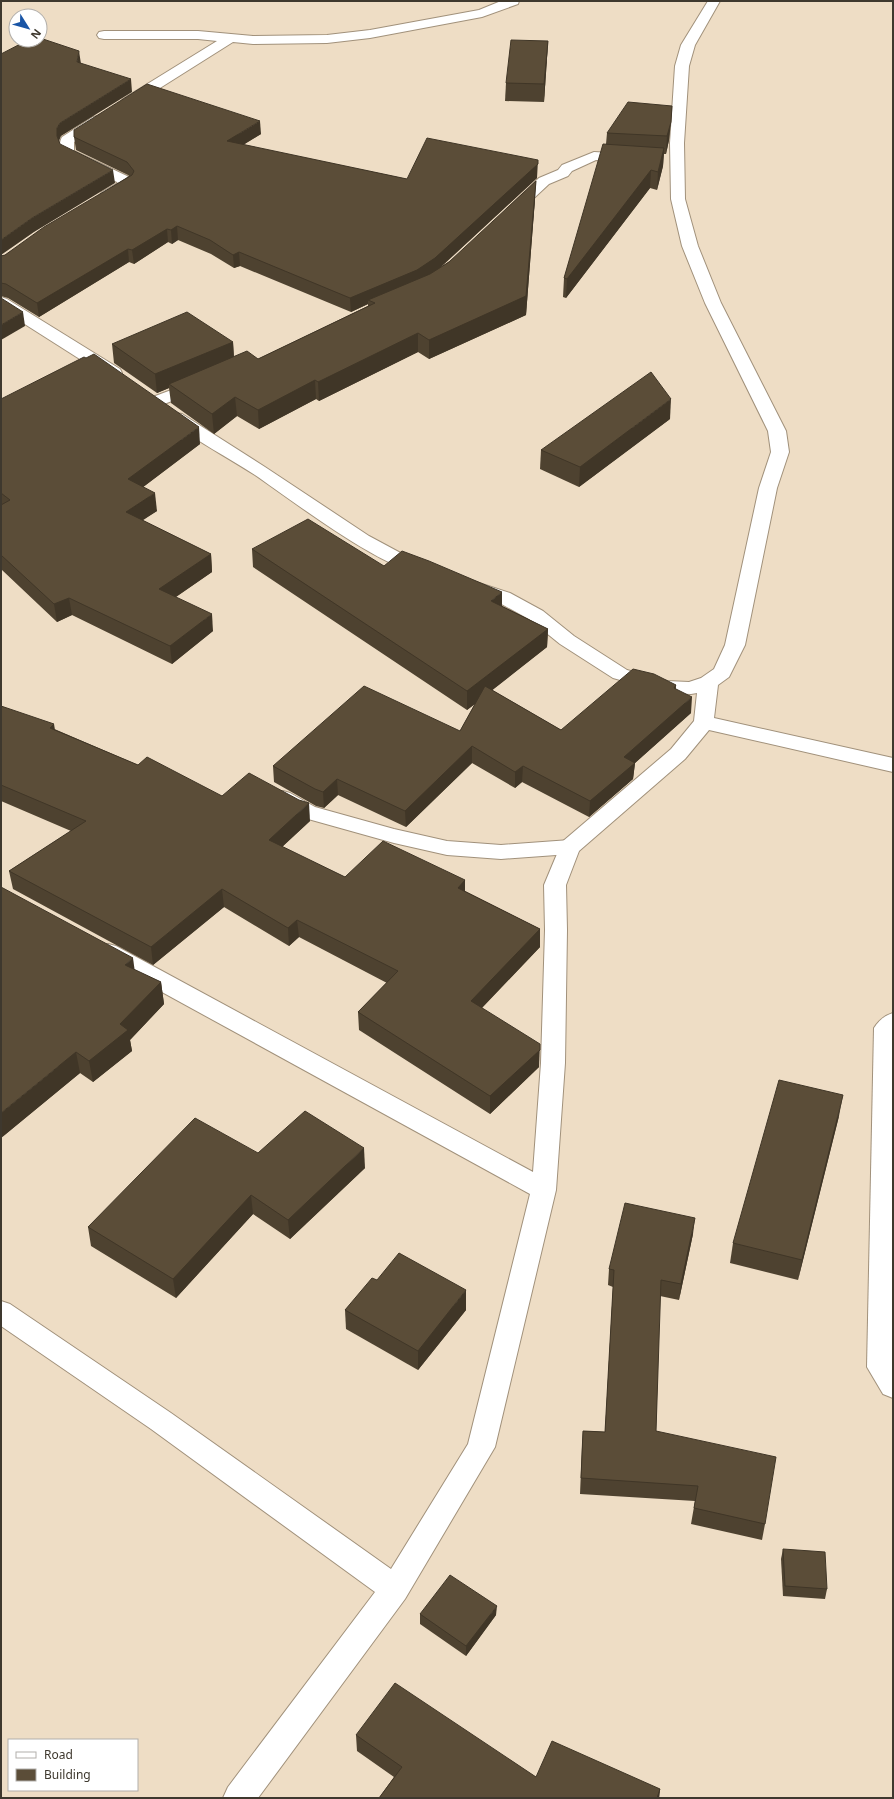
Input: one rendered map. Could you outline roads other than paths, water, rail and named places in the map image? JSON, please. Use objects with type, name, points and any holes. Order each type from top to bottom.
[{"type":"street","points":[[104,35],[198,35],[294,41],[370,34],[482,13],[514,1]]},
{"type":"street","points":[[214,378],[150,398],[196,432],[261,471],[364,542],[411,565],[503,597],[536,615],[567,640],[620,674],[667,687],[691,688],[708,682],[722,672],[735,645],[768,488],[780,452],[776,431],[713,303],[690,246],[670,161],[677,143],[682,66],[688,45],[714,1]]},
{"type":"street","points":[[93,204],[127,184],[122,179],[67,153],[66,140],[230,38]]},
{"type":"street","points":[[503,220],[544,181],[563,173],[567,168],[594,156],[640,159]]},
{"type":"street","points":[[1,302],[128,382]]},
{"type":"street","points":[[239,1798],[395,1589],[481,1447],[544,1190],[553,1063],[556,930],[555,885],[570,847],[678,754],[704,722],[708,682]]},
{"type":"street","points":[[704,722],[893,765]]},
{"type":"street","points":[[267,789],[308,812],[394,836],[447,848],[501,852],[570,847]]},
{"type":"street","points":[[92,943],[544,1190]]},
{"type":"street","points":[[893,1022],[886,1028],[880,1367],[893,1386]]},
{"type":"street","points":[[1,1312],[160,1420],[395,1589]]}]
